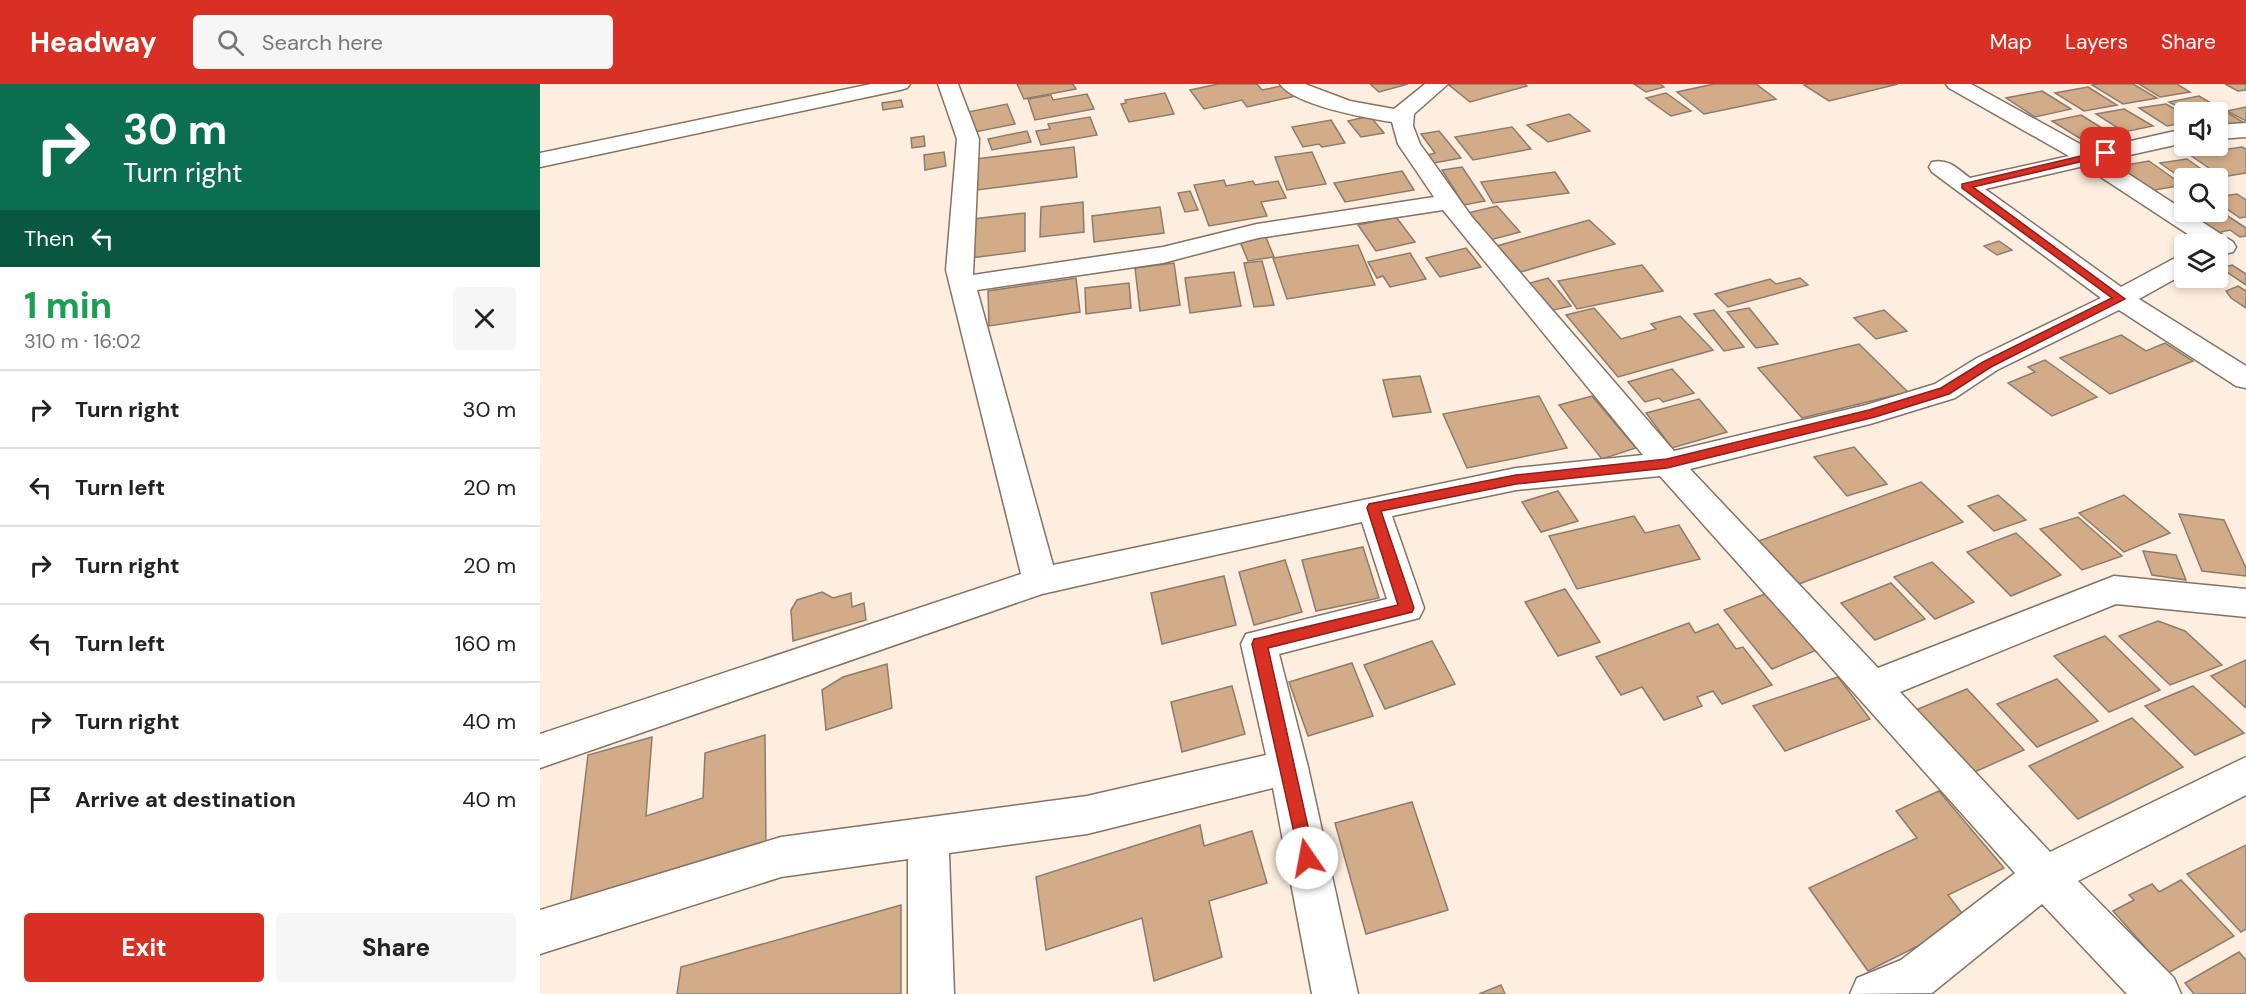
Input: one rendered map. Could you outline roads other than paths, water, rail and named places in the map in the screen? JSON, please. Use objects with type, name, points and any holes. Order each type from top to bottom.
[{"type":"street","points":[[540,160],[900,84]]},
{"type":"street","points":[[948,84],[968,139],[959,270],[1040,581]]},
{"type":"street","points":[[1290,84],[1300,90],[1362,112],[1403,117]]},
{"type":"street","points":[[1438,84],[1403,112],[1402,126],[1409,144],[1463,222],[1667,464],[2045,876],[2158,994]]},
{"type":"street","points":[[1956,84],[2087,157],[2229,247]]},
{"type":"street","points":[[2228,131],[2246,129]]},
{"type":"street","points":[[1966,186],[2174,138]]},
{"type":"street","points":[[1940,167],[2120,299],[2246,379]]},
{"type":"street","points":[[963,284],[1163,255],[1257,231],[1450,202]]},
{"type":"street","points":[[540,752],[1040,581],[1516,479],[1667,464],[1870,414],[1945,391],[1987,364],[2120,299],[2174,269]]},
{"type":"street","points":[[1335,994],[1288,767],[1259,644],[1407,608],[1373,508]]},
{"type":"street","points":[[1873,686],[2114,591],[2246,603]]},
{"type":"street","points":[[540,932],[781,857],[1087,815],[1288,767]]},
{"type":"street","points":[[1872,994],[1916,977],[2045,876],[2246,776]]},
{"type":"street","points":[[928,837],[931,994]]}]
